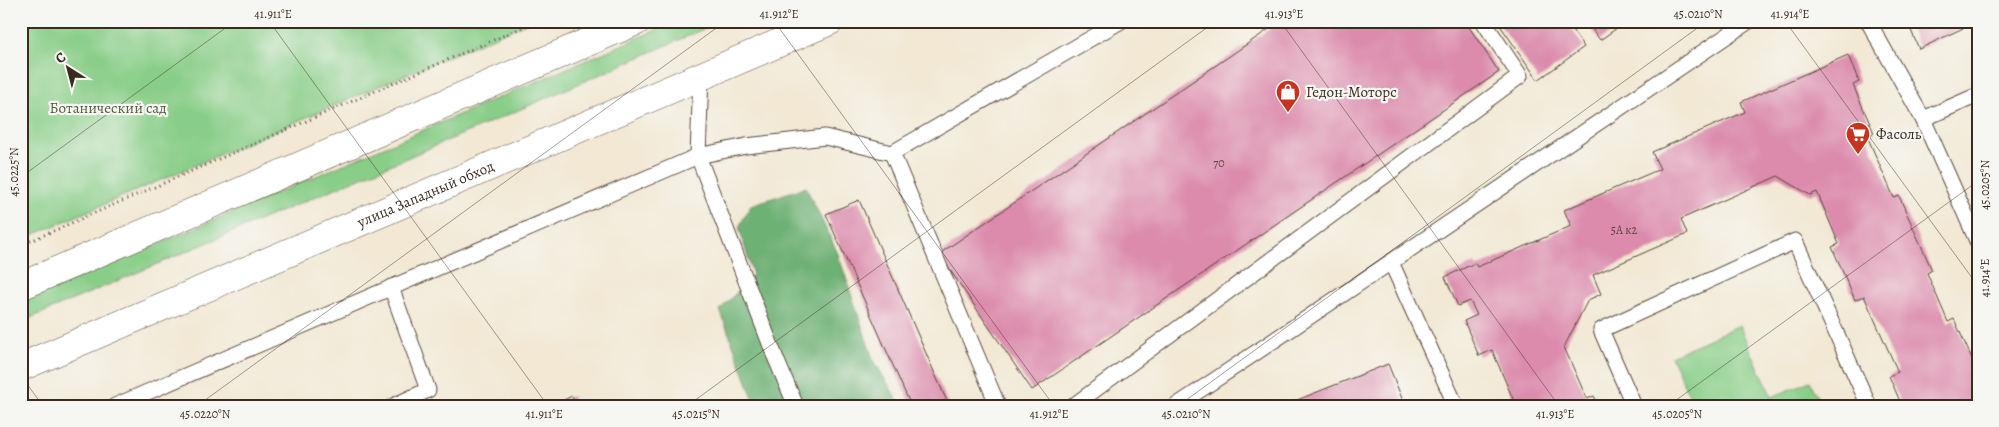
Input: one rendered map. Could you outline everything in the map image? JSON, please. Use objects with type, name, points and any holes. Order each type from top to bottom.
[{"type":"main road","points":[[21,286],[637,21]]},
{"type":"main road","name":"улица Западный обход","points":[[21,367],[830,21]]},
{"type":"lane","points":[[559,55],[610,21]]},
{"type":"lane","points":[[115,406],[698,156],[746,146],[825,138],[892,153],[1122,21]]},
{"type":"lane","points":[[1073,406],[1520,76],[1483,21]]},
{"type":"lane","points":[[1176,406],[1748,21]]},
{"type":"lane","points":[[1868,21],[1923,119],[1978,243]]},
{"type":"lane","points":[[701,76],[698,156],[796,406]]},
{"type":"lane","points":[[1923,119],[1978,95]]},
{"type":"lane","points":[[892,153],[998,406]]},
{"type":"lane","points":[[1634,406],[1601,330],[1795,241],[1869,406]]},
{"type":"lane","points":[[1391,262],[1456,406]]},
{"type":"lane","points":[[391,287],[428,390],[393,406]]},
{"type":"path","points":[[21,245],[537,21]]},
{"type":"green space","name":"Ботанический сад","points":[[21,21],[531,21],[21,240]]},
{"type":"green space","points":[[677,21],[722,21],[505,116],[21,322],[21,303]]},
{"type":"green space","points":[[806,187],[838,254],[873,359],[901,406],[756,406],[720,310],[753,275],[739,227],[751,205]]},
{"type":"green space","points":[[1739,325],[1772,397],[1810,381],[1821,406],[1694,406],[1671,356]]},
{"type":"building","points":[[1281,21],[1465,21],[1499,72],[1032,390],[939,254]]},
{"type":"building","points":[[1497,21],[1566,21],[1584,47],[1538,80]]},
{"type":"building","points":[[1586,21],[1627,21],[1600,40]]},
{"type":"building","points":[[1907,21],[1978,21],[1919,49]]},
{"type":"building","points":[[1848,55],[1859,82],[1853,85],[1874,133],[1867,136],[1894,198],[1899,196],[1932,270],[1927,273],[1948,322],[1954,319],[1978,372],[1978,406],[1902,406],[1889,376],[1898,372],[1864,296],[1855,300],[1832,247],[1839,244],[1817,192],[1810,195],[1778,176],[1681,219],[1687,234],[1593,275],[1601,294],[1588,300],[1564,347],[1587,399],[1594,396],[1599,406],[1516,406],[1492,350],[1479,356],[1464,321],[1477,315],[1470,301],[1458,306],[1445,277],[1475,263],[1477,267],[1571,226],[1564,210],[1660,169],[1652,152],[1745,112],[1741,102]]},
{"type":"building","points":[[859,200],[949,406],[911,406],[826,214]]},
{"type":"building","points":[[1388,364],[1405,406],[1282,406]]},
{"type":"building","points":[[572,396],[576,406],[551,406]]},
{"type":"place","name":"Гедон-Моторс","points":[[1288,113]]},
{"type":"place","name":"Фасоль","points":[[1858,155]]}]
